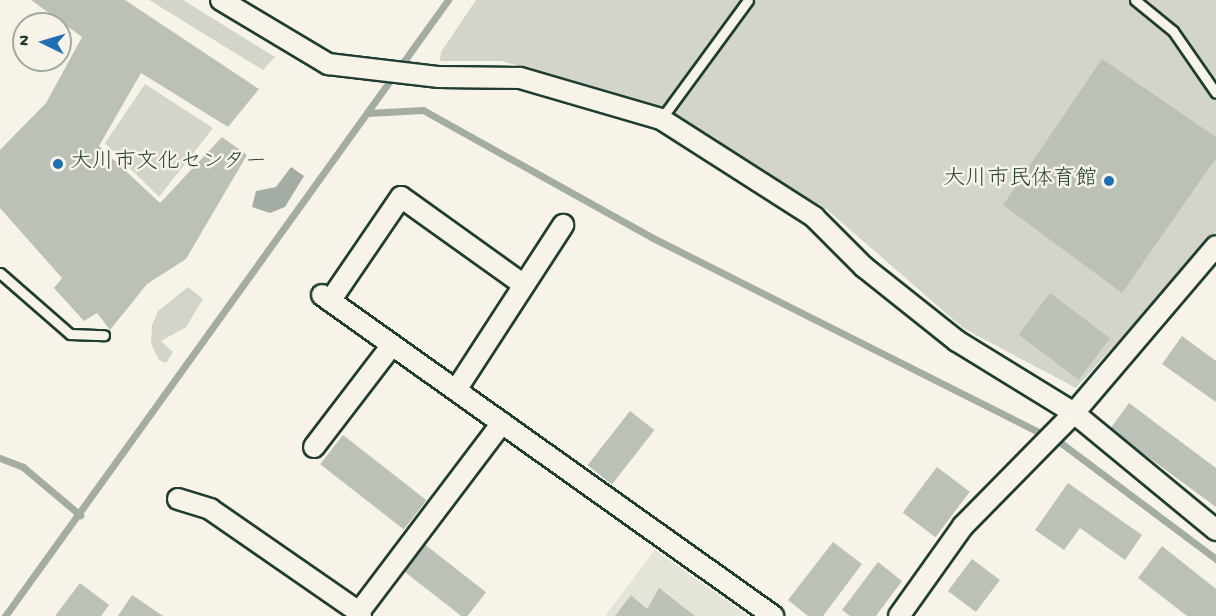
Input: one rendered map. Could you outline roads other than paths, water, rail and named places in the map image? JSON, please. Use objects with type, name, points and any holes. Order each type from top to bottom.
[{"type":"street","points":[[221,0],[328,64],[375,72],[439,77],[520,78],[661,120],[814,217],[864,267],[957,341],[1074,413],[1216,530]]},
{"type":"street","points":[[524,285],[401,197],[326,298],[773,616]]},
{"type":"street","points":[[456,390],[563,225]]},
{"type":"street","points":[[899,616],[963,526],[1074,413],[1216,246]]},
{"type":"street","points":[[314,447],[392,345]]},
{"type":"street","points":[[178,499],[210,509],[360,614],[502,423]]},
{"type":"lane","points":[[661,120],[748,0]]},
{"type":"lane","points":[[1135,0],[1173,31],[1216,93]]},
{"type":"lane","points":[[0,273],[70,334],[104,335]]},
{"type":"waterway","points":[[5,616],[448,0]]},
{"type":"waterway","points":[[367,113],[423,110],[653,238],[1061,443],[1216,559]]},
{"type":"waterway","points":[[0,458],[23,467],[80,515]]},
{"type":"place","name":"大川市文化センター","points":[[58,164]]},
{"type":"place","name":"大川市民体育館","points":[[1109,181]]}]
